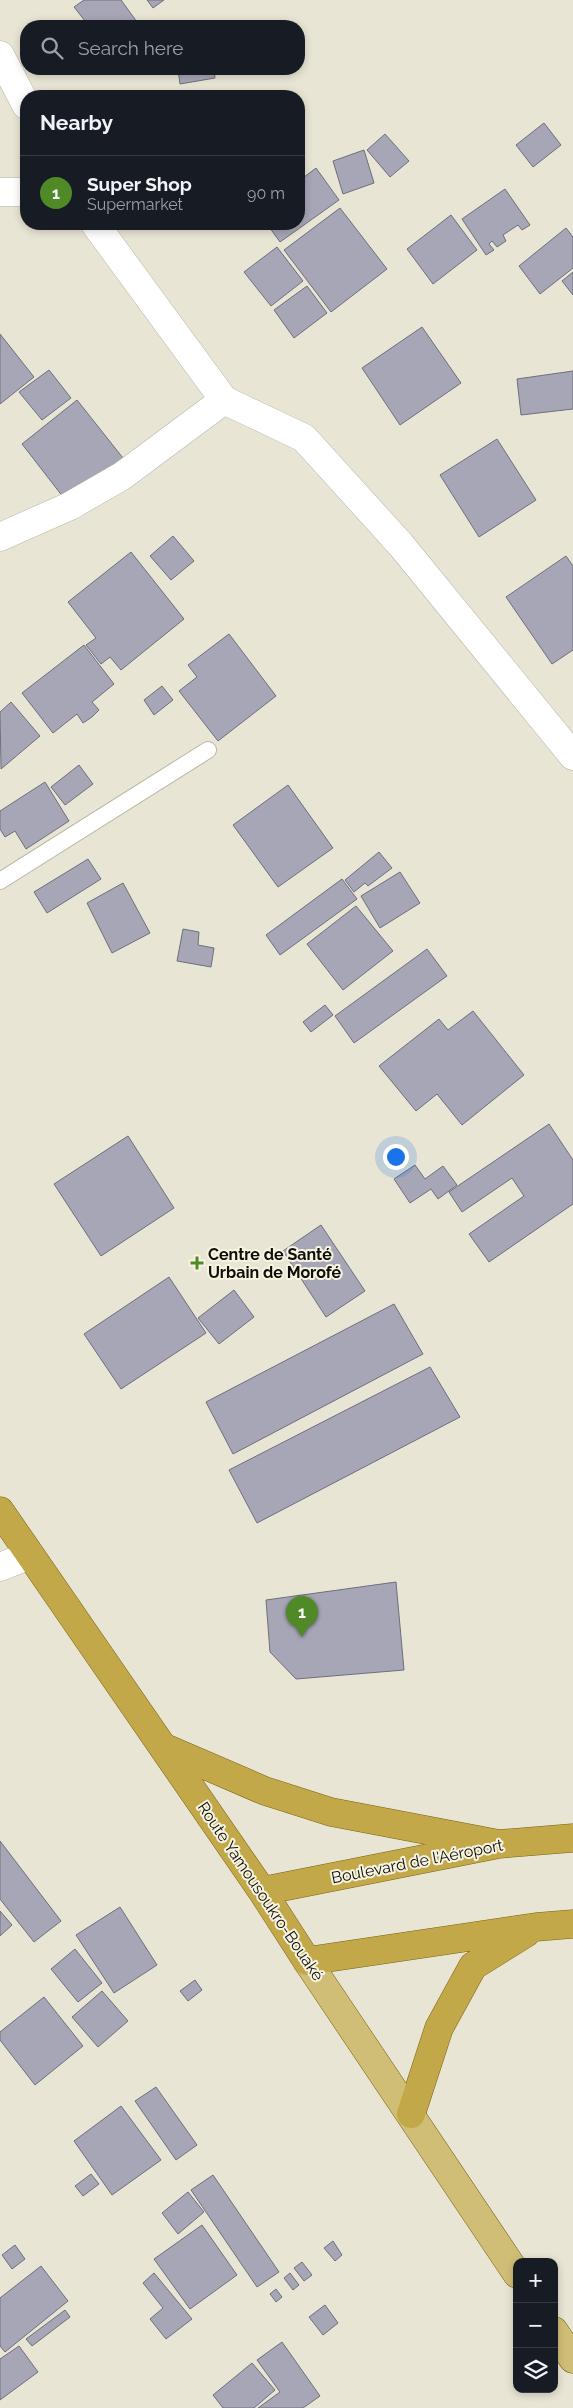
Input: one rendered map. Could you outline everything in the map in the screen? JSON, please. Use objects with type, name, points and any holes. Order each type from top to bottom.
[{"type":"highway","name":"Route Yamousoukro-Bouaké","points":[[0,1512],[163,1747],[307,1961]]},
{"type":"highway","points":[[163,1747],[265,1790],[331,1812],[499,1844]]},
{"type":"highway","name":"Boulevard de l'Aéroport","points":[[262,1892],[499,1844],[573,1838]]},
{"type":"highway","points":[[307,1961],[536,1927],[573,1924]]},
{"type":"highway","points":[[411,2114],[439,2028],[473,1966],[536,1927]]},
{"type":"main road","name":"Route Yamousoukro-Bouaké","points":[[307,1961],[513,2268]]},
{"type":"main road","points":[[558,2337],[573,2359]]},
{"type":"street","points":[[0,55],[20,93]]},
{"type":"street","points":[[0,192],[20,192]]},
{"type":"street","points":[[99,230],[224,400],[304,438],[401,545],[573,756]]},
{"type":"street","points":[[0,537],[70,506],[122,476],[224,400]]},
{"type":"street","points":[[0,1568],[30,1555]]},
{"type":"lane","points":[[0,881],[208,750]]},
{"type":"building","points":[[84,0],[121,0],[136,20],[84,20],[74,7]]},
{"type":"building","points":[[147,0],[164,0],[153,8]]},
{"type":"building","points":[[179,75],[215,75],[215,78],[180,84]]},
{"type":"building","points":[[544,123],[561,145],[533,167],[516,145]]},
{"type":"building","points":[[385,134],[409,161],[390,177],[367,150]]},
{"type":"building","points":[[364,150],[374,183],[343,194],[333,161]]},
{"type":"building","points":[[316,168],[339,200],[305,224],[305,176]]},
{"type":"building","points":[[505,189],[530,225],[522,230],[518,225],[503,235],[506,241],[497,247],[492,241],[489,244],[494,250],[486,255],[462,219]]},
{"type":"building","points":[[340,208],[387,269],[331,312],[284,250]]},
{"type":"building","points":[[451,215],[477,250],[433,284],[407,249]]},
{"type":"building","points":[[566,228],[573,237],[573,268],[540,294],[519,266]]},
{"type":"building","points":[[271,230],[297,230],[280,242]]},
{"type":"building","points":[[277,247],[303,281],[271,306],[244,272]]},
{"type":"building","points":[[573,272],[573,295],[562,281]]},
{"type":"building","points":[[307,286],[327,313],[294,338],[274,310]]},
{"type":"building","points":[[422,327],[461,383],[400,425],[362,368]]},
{"type":"building","points":[[0,334],[34,377],[0,404]]},
{"type":"building","points":[[49,370],[71,398],[42,420],[19,392]]},
{"type":"building","points":[[573,371],[573,409],[521,415],[517,379]]},
{"type":"building","points":[[77,400],[123,458],[67,502],[22,444]]},
{"type":"building","points":[[497,439],[536,500],[479,537],[440,475]]},
{"type":"building","points":[[173,536],[194,561],[171,580],[150,556]]},
{"type":"building","points":[[131,552],[184,619],[121,670],[110,657],[101,664],[86,645],[96,638],[68,602]]},
{"type":"building","points":[[566,556],[573,566],[573,650],[552,664],[506,597]]},
{"type":"building","points":[[229,634],[276,696],[218,741],[179,691],[197,677],[188,665]]},
{"type":"building","points":[[84,645],[114,684],[92,702],[99,710],[92,717],[83,723],[77,714],[53,733],[22,693]]},
{"type":"building","points":[[162,686],[173,700],[154,715],[144,700]]},
{"type":"building","points":[[11,702],[40,736],[1,769],[0,712]]},
{"type":"building","points":[[79,765],[93,784],[65,805],[51,787]]},
{"type":"building","points":[[45,782],[69,821],[26,849],[15,831],[5,837],[0,829],[0,811]]},
{"type":"building","points":[[288,785],[333,848],[278,887],[233,825]]},
{"type":"building","points":[[379,852],[392,868],[368,886],[365,883],[354,892],[345,880]]},
{"type":"building","points":[[88,859],[101,879],[47,913],[34,892]]},
{"type":"building","points":[[400,872],[420,903],[380,928],[361,896]]},
{"type":"building","points":[[342,879],[357,899],[280,955],[266,935]]},
{"type":"building","points":[[123,883],[150,933],[112,953],[87,903]]},
{"type":"building","points":[[356,906],[393,951],[343,990],[307,944]]},
{"type":"building","points":[[183,929],[199,932],[198,945],[214,948],[211,967],[177,961]]},
{"type":"building","points":[[427,949],[447,976],[354,1043],[335,1016]]},
{"type":"building","points":[[325,1005],[333,1015],[311,1032],[303,1022]]},
{"type":"building","points":[[473,1011],[524,1075],[462,1125],[437,1094],[416,1111],[379,1066],[439,1019],[448,1030]]},
{"type":"building","points":[[549,1124],[573,1160],[573,1204],[489,1262],[469,1234],[524,1196],[512,1178],[462,1212],[449,1192]]},
{"type":"building","points":[[128,1136],[174,1208],[101,1256],[54,1184]]},
{"type":"building","points":[[415,1165],[425,1179],[443,1166],[457,1185],[438,1199],[431,1189],[410,1203],[394,1179]]},
{"type":"building","points":[[321,1225],[365,1291],[326,1317],[283,1251]]},
{"type":"building","points":[[169,1277],[206,1333],[121,1389],[84,1334]]},
{"type":"building","points":[[234,1290],[254,1317],[219,1344],[198,1318]]},
{"type":"building","points":[[394,1304],[423,1354],[233,1454],[206,1402]]},
{"type":"building","points":[[430,1367],[460,1417],[257,1523],[229,1470]]},
{"type":"building","points":[[396,1582],[404,1670],[296,1679],[270,1652],[266,1600]]},
{"type":"building","points":[[0,1841],[61,1921],[34,1942],[0,1899]]},
{"type":"building","points":[[120,1907],[157,1965],[114,1993],[76,1935]]},
{"type":"building","points":[[0,1911],[12,1925],[0,1936]]},
{"type":"building","points":[[75,1949],[102,1983],[78,2002],[51,1969]]},
{"type":"building","points":[[195,1980],[202,1990],[188,2001],[180,1991]]},
{"type":"building","points":[[102,1991],[128,2021],[98,2047],[72,2017]]},
{"type":"building","points":[[44,1997],[83,2046],[35,2085],[0,2040],[0,2032]]},
{"type":"building","points":[[156,2087],[197,2145],[176,2160],[135,2101]]},
{"type":"building","points":[[121,2106],[161,2160],[112,2195],[74,2141]]},
{"type":"building","points":[[91,2174],[99,2184],[83,2196],[75,2186]]},
{"type":"building","points":[[213,2175],[279,2272],[257,2287],[191,2190]]},
{"type":"building","points":[[188,2192],[204,2212],[178,2234],[162,2213]]},
{"type":"building","points":[[202,2225],[237,2275],[190,2309],[154,2259]]},
{"type":"building","points":[[333,2241],[342,2255],[335,2261],[324,2248]]},
{"type":"building","points":[[15,2245],[25,2259],[12,2269],[2,2255]]},
{"type":"building","points":[[302,2262],[312,2275],[304,2281],[294,2268]]},
{"type":"building","points":[[41,2266],[68,2301],[5,2352],[0,2346],[0,2298]]},
{"type":"building","points":[[154,2273],[192,2319],[166,2339],[150,2319],[163,2308],[143,2283]]},
{"type":"building","points":[[290,2273],[299,2285],[293,2290],[284,2278]]},
{"type":"building","points":[[276,2289],[282,2297],[276,2302],[270,2294]]},
{"type":"building","points":[[325,2305],[338,2323],[323,2335],[309,2317]]},
{"type":"building","points":[[65,2310],[70,2317],[32,2346],[26,2339]]},
{"type":"building","points":[[282,2342],[320,2396],[303,2408],[258,2408],[280,2392],[257,2360]]},
{"type":"building","points":[[19,2346],[38,2372],[0,2400],[0,2359]]},
{"type":"building","points":[[252,2363],[275,2390],[254,2408],[223,2408],[213,2395]]},
{"type":"place","name":"Centre de Santé Urbain de Morofé","points":[[197,1263]]},
{"type":"place","name":"Super Shop","points":[[302,1637]]}]
